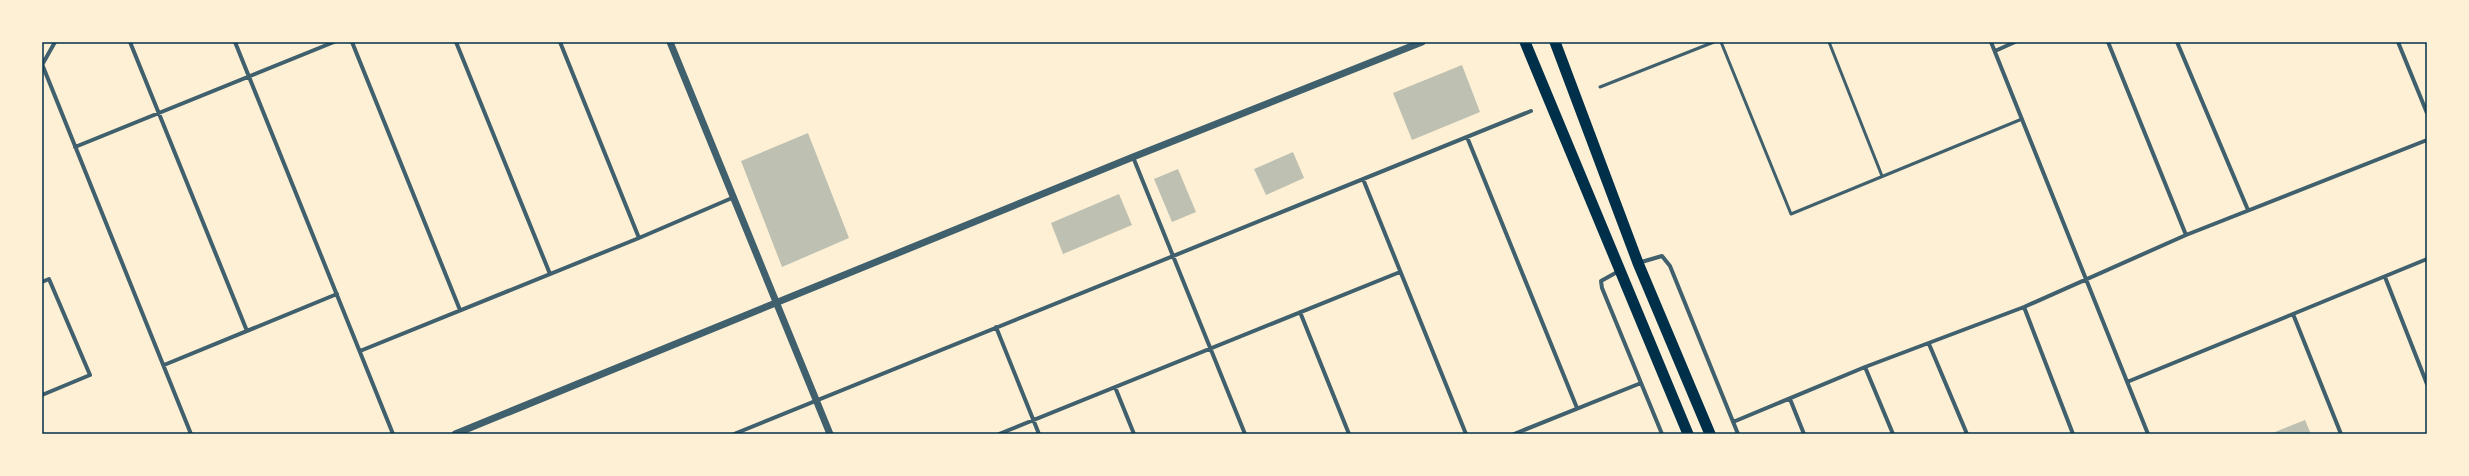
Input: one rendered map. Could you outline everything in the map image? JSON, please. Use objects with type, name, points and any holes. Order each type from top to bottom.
[{"type":"highway","points":[[1525,42],[1688,434]]},
{"type":"highway","points":[[1555,42],[1638,263],[1710,434]]},
{"type":"street","points":[[55,42],[42,64],[191,434]]},
{"type":"street","points":[[130,42],[247,331]]},
{"type":"street","points":[[235,42],[393,434]]},
{"type":"street","points":[[75,146],[334,42]]},
{"type":"street","points":[[352,42],[460,310]]},
{"type":"street","points":[[456,42],[550,274]]},
{"type":"street","points":[[560,42],[639,238]]},
{"type":"street","points":[[670,42],[732,198],[830,434]]},
{"type":"street","points":[[455,434],[1133,157],[1422,42]]},
{"type":"street","points":[[1991,42],[2148,434]]},
{"type":"street","points":[[1995,51],[2015,42]]},
{"type":"street","points":[[2108,42],[2186,235]]},
{"type":"street","points":[[2177,42],[2248,210]]},
{"type":"street","points":[[2398,42],[2427,113]]},
{"type":"street","points":[[734,434],[1531,111]]},
{"type":"street","points":[[1467,137],[1577,408]]},
{"type":"street","points":[[1733,422],[1865,367],[2024,307],[2086,281],[2186,235],[2427,140]]},
{"type":"street","points":[[1133,157],[1245,434]]},
{"type":"street","points":[[1363,179],[1466,434]]},
{"type":"street","points":[[360,351],[639,238],[732,198]]},
{"type":"street","points":[[1638,263],[1662,256],[1670,266],[1738,434]]},
{"type":"street","points":[[2127,382],[2427,259]]},
{"type":"street","points":[[1620,271],[1601,281],[1602,288],[1662,434]]},
{"type":"street","points":[[999,434],[1400,272]]},
{"type":"street","points":[[2385,277],[2427,384]]},
{"type":"street","points":[[42,282],[49,279],[90,375],[42,395]]},
{"type":"street","points":[[164,365],[337,294]]},
{"type":"street","points":[[2024,307],[2073,434]]},
{"type":"street","points":[[1300,312],[1350,434]]},
{"type":"street","points":[[2293,314],[2340,434]]},
{"type":"street","points":[[996,327],[1039,434]]},
{"type":"street","points":[[1929,344],[1967,434]]},
{"type":"street","points":[[1865,367],[1893,434]]},
{"type":"street","points":[[1514,434],[1641,383]]},
{"type":"street","points":[[1115,387],[1134,434]]},
{"type":"street","points":[[1790,399],[1804,434]]},
{"type":"lane","points":[[1600,86],[1714,42]]},
{"type":"lane","points":[[1721,42],[1791,214],[2022,119]]},
{"type":"lane","points":[[1829,42],[1882,176]]},
{"type":"building","points":[[1462,65],[1480,112],[1412,140],[1393,93]]},
{"type":"building","points":[[808,133],[849,238],[782,267],[741,161]]},
{"type":"building","points":[[1293,152],[1304,178],[1266,195],[1254,169]]},
{"type":"building","points":[[1178,169],[1196,212],[1172,222],[1154,179]]},
{"type":"building","points":[[1119,194],[1132,225],[1063,254],[1051,223]]},
{"type":"building","points":[[2305,420],[2311,434],[2270,434]]}]
